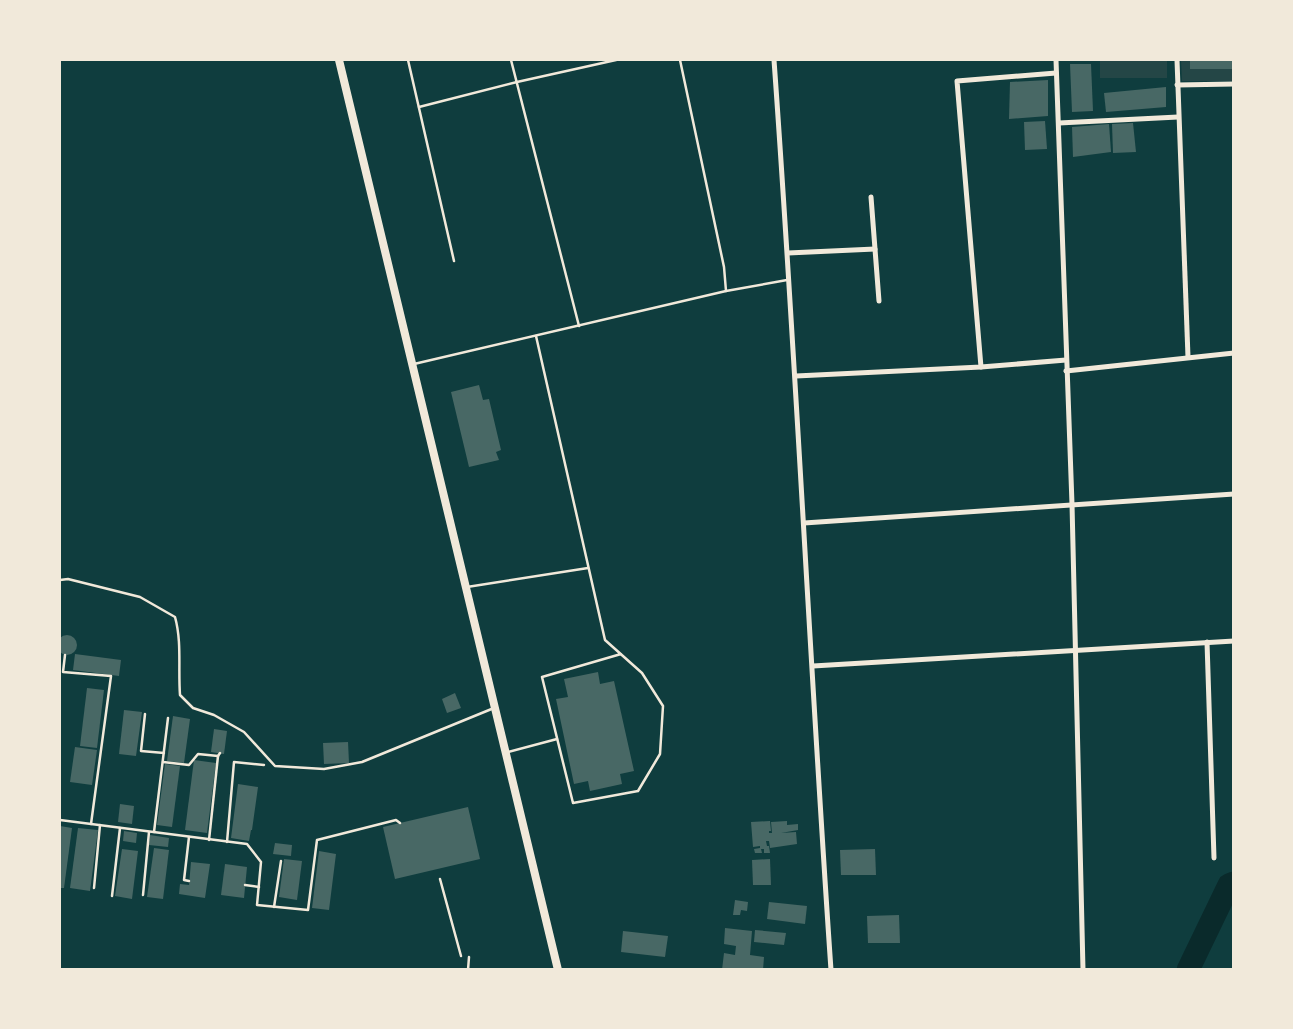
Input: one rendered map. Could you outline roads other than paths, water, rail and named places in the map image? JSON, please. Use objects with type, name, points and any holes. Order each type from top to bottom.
[{"type":"main road","points":[[339,60],[558,970]]},
{"type":"street","points":[[774,60],[790,279],[831,970]]},
{"type":"street","points":[[1056,60],[1072,504],[1083,970]]},
{"type":"street","points":[[1177,60],[1188,357]]},
{"type":"street","points":[[981,367],[957,81],[1056,73]]},
{"type":"street","points":[[1177,85],[1234,84]]},
{"type":"street","points":[[1059,123],[1178,117]]},
{"type":"street","points":[[871,197],[879,301]]},
{"type":"street","points":[[788,253],[875,249]]},
{"type":"street","points":[[1066,371],[1234,353]]},
{"type":"street","points":[[796,376],[1066,360]]},
{"type":"street","points":[[804,523],[1234,494]]},
{"type":"street","points":[[813,666],[1234,641]]},
{"type":"street","points":[[1207,642],[1214,859]]},
{"type":"lane","points":[[408,60],[454,261]]},
{"type":"lane","points":[[511,60],[579,326]]},
{"type":"lane","points":[[419,107],[617,60]]},
{"type":"lane","points":[[680,60],[724,267],[726,291]]},
{"type":"lane","points":[[412,365],[726,291],[790,279]]},
{"type":"lane","points":[[536,336],[605,640],[621,654],[642,673],[663,706],[660,754],[638,791],[573,803],[542,677],[621,654]]},
{"type":"lane","points":[[465,588],[588,568]]},
{"type":"lane","points":[[60,580],[68,579],[140,597],[175,617],[179,632],[180,695],[193,708],[214,715],[244,733],[275,766],[324,769],[362,762],[494,708]]},
{"type":"lane","points":[[505,753],[557,739]]},
{"type":"lane","points":[[468,970],[469,957]]},
{"type":"waterway","points":[[1188,970],[1229,885],[1234,883]]}]
